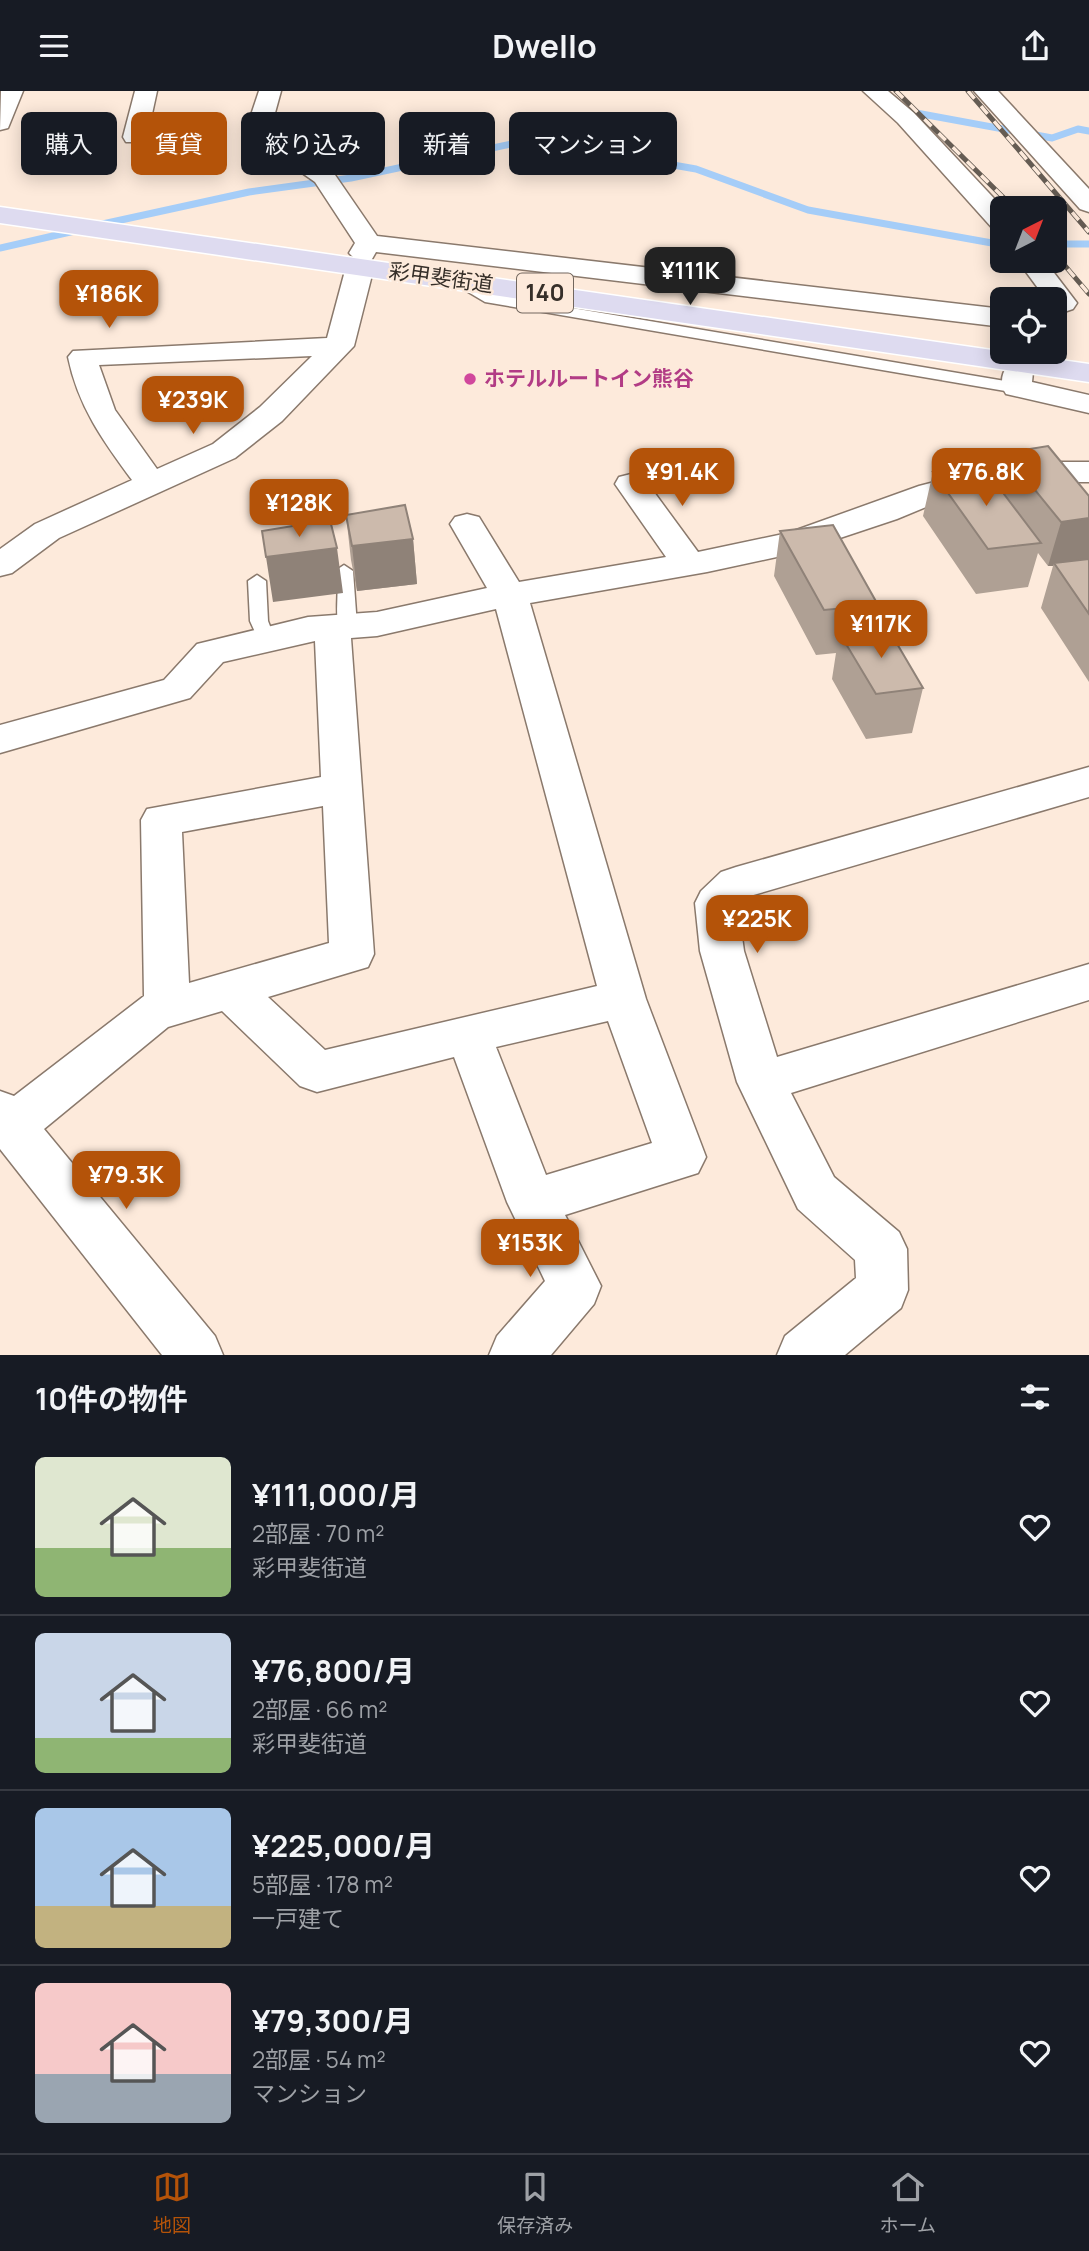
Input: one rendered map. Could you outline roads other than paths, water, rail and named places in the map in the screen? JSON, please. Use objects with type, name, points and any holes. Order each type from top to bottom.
[{"type":"highway","name":"彩甲斐街道","points":[[0,202],[990,343]]},
{"type":"highway","name":"彩甲斐街道","points":[[0,215],[363,255],[458,280],[1089,373]]},
{"type":"highway","points":[[1067,354],[1089,357]]},
{"type":"street","points":[[0,123],[12,91]]},
{"type":"street","points":[[141,112],[146,91]]},
{"type":"street","points":[[0,565],[47,530],[224,451],[271,414],[339,346],[363,255],[324,177],[257,133],[270,91]]},
{"type":"street","points":[[874,91],[906,118],[990,210]]},
{"type":"street","points":[[985,91],[1089,205]]},
{"type":"street","points":[[363,255],[990,317]]},
{"type":"street","points":[[1040,273],[1051,287]]},
{"type":"street","points":[[151,484],[101,417],[88,388],[83,357],[339,346]]},
{"type":"street","points":[[1017,380],[1089,404]]},
{"type":"street","points":[[0,739],[177,689],[210,653],[266,639],[307,629],[377,624],[795,542],[885,512],[931,493],[1012,472],[1089,472]]},
{"type":"street","points":[[631,484],[689,564]]},
{"type":"street","points":[[467,524],[510,596],[622,999],[681,1157],[532,1202]]},
{"type":"street","points":[[196,1355],[6,1119],[153,1012],[352,954],[342,788],[340,626]]},
{"type":"street","points":[[804,1355],[882,1290],[881,1249],[816,1193],[761,1082],[722,951],[716,902],[736,884],[1089,782]]},
{"type":"street","points":[[167,1008],[161,820],[342,788]]},
{"type":"street","points":[[761,1082],[1089,982]]},
{"type":"street","points":[[230,990],[317,1072],[622,999]]},
{"type":"street","points":[[468,1034],[532,1202],[575,1286],[516,1355]]},
{"type":"lane","points":[[458,280],[485,298],[1017,380]]},
{"type":"lane","points":[[340,626],[348,592],[344,571]]},
{"type":"lane","points":[[257,581],[259,621],[266,639]]},
{"type":"waterway","points":[[900,110],[1052,138],[1078,129],[1089,131]]},
{"type":"waterway","points":[[98,225],[249,192],[351,178],[530,140],[696,169],[808,210],[990,243]]},
{"type":"waterway","points":[[0,248],[79,230]]},
{"type":"waterway","points":[[1068,244],[1089,244]]},
{"type":"railway","points":[[896,91],[1002,196]]},
{"type":"railway","points":[[968,91],[1089,232]]},
{"type":"railway","points":[[1068,269],[1089,294]]},
{"type":"place","name":"ホテルルートイン熊谷","points":[[470,379]]}]
